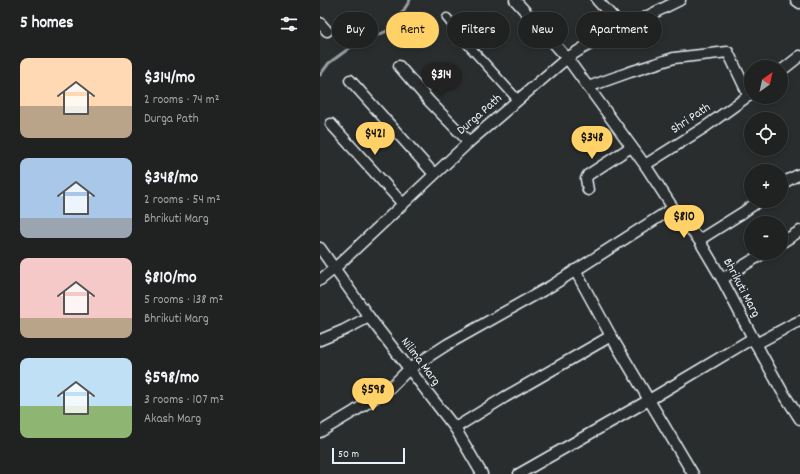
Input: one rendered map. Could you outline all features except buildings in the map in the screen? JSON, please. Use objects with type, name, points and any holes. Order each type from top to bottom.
[{"type":"street","name":"Bhrikuti Marg","points":[[515,0],[567,58],[673,208],[699,240],[722,279],[782,391],[800,419]]},
{"type":"street","points":[[597,0],[608,12]]},
{"type":"street","name":"Durga Path","points":[[656,12],[680,0]]},
{"type":"street","points":[[796,0],[800,3]]},
{"type":"street","points":[[471,48],[518,100]]},
{"type":"street","name":"Durga Path","points":[[320,280],[335,268],[402,203],[469,142],[567,58],[584,48]]},
{"type":"street","points":[[588,87],[674,58],[728,52],[744,83]]},
{"type":"street","points":[[788,65],[800,56]]},
{"type":"street","points":[[399,66],[429,101],[469,142]]},
{"type":"street","points":[[350,80],[434,174]]},
{"type":"street","name":"Shri Path","points":[[644,165],[705,127],[744,99]]},
{"type":"street","points":[[331,124],[402,203]]},
{"type":"street","points":[[588,190],[586,179],[588,176],[631,147]]},
{"type":"street","points":[[788,181],[800,174]]},
{"type":"street","points":[[320,432],[391,387],[409,369],[448,344],[551,286],[673,208]]},
{"type":"street","points":[[699,240],[750,208]]},
{"type":"street","points":[[788,239],[800,232]]},
{"type":"street","name":"Nilima Marg","points":[[320,248],[369,316],[455,428],[482,474]]},
{"type":"street","points":[[722,279],[753,260]]},
{"type":"street","points":[[575,270],[611,336],[693,474]]},
{"type":"street","points":[[320,340],[344,330],[369,316]]},
{"type":"street","points":[[520,474],[754,341],[800,321]]},
{"type":"street","points":[[455,428],[505,397],[611,336]]},
{"type":"waterway","points":[[320,75],[329,63],[351,47],[389,30],[410,0]]}]
